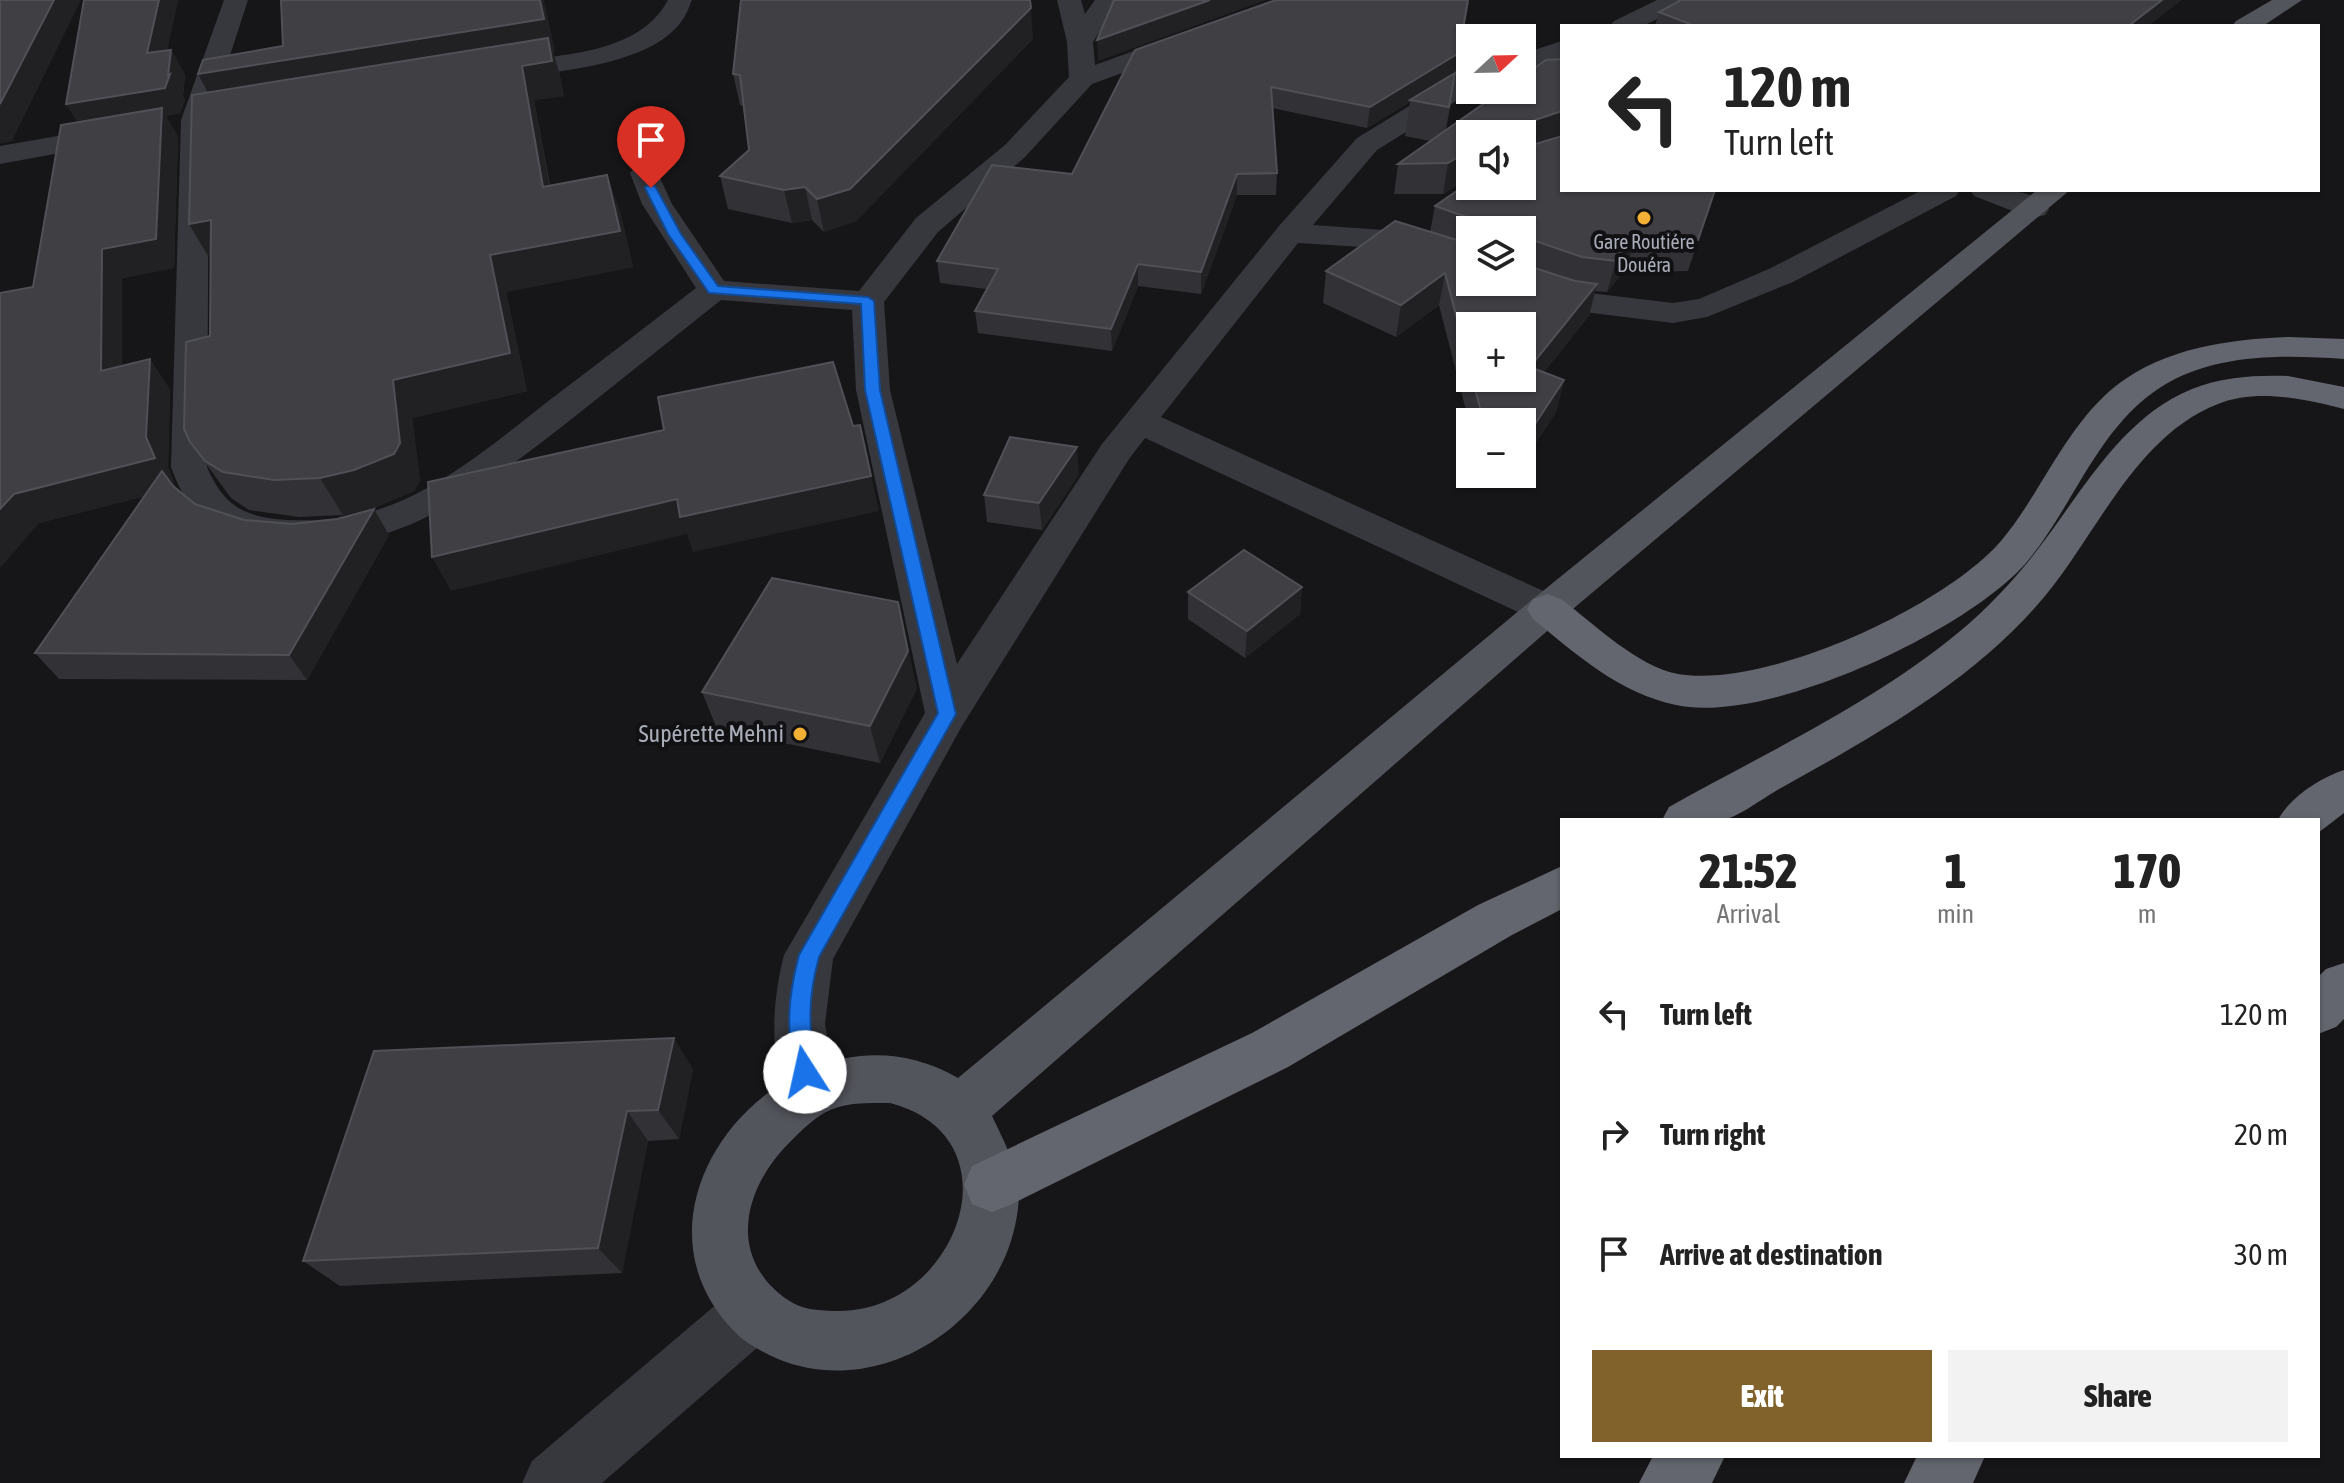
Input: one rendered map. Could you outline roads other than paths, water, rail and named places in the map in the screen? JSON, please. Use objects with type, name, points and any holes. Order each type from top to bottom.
[{"type":"highway","points":[[1547,609],[1647,681],[1705,694],[1753,689],[1799,674],[1900,632],[2001,565],[2050,504],[2072,463],[2108,414],[2129,393],[2155,376],[2207,356],[2261,348],[2344,349]]},
{"type":"highway","points":[[1689,818],[1910,692],[2008,611],[2090,507],[2120,463],[2146,435],[2192,401],[2239,386],[2290,389],[2344,398]]},
{"type":"highway","points":[[1910,692],[1958,596]]},
{"type":"highway","points":[[2304,818],[2344,788]]},
{"type":"highway","points":[[992,1185],[1270,1050],[1495,920],[1560,887]]},
{"type":"highway","points":[[2320,1009],[2344,985]]},
{"type":"highway","points":[[1671,1483],[1692,1458]]},
{"type":"highway","points":[[1936,1483],[1953,1458]]},
{"type":"main road","points":[[2231,24],[2251,0]]},
{"type":"main road","points":[[2248,24],[2290,0]]},
{"type":"main road","points":[[959,1111],[1547,609],[2045,200]]},
{"type":"main road","points":[[890,1078],[928,1088],[959,1111],[982,1144],[992,1185],[986,1231],[965,1275],[931,1312],[886,1337],[837,1345],[791,1336],[753,1312],[728,1276],[720,1235],[726,1192],[745,1151],[772,1118],[810,1093],[849,1080],[890,1078]]},
{"type":"street","points":[[236,0],[195,121],[189,467],[199,494],[222,517],[257,529],[298,536],[343,533],[393,520],[428,505],[487,467],[714,290],[868,301]]},
{"type":"street","points":[[474,75],[598,55],[633,44],[661,31],[677,14],[680,0]]},
{"type":"street","points":[[1069,0],[1080,42],[1083,78]]},
{"type":"street","points":[[1080,42],[1107,0]]},
{"type":"street","points":[[947,714],[873,390],[868,301],[927,225],[1015,151],[1083,78],[1299,0]]},
{"type":"street","points":[[1627,24],[1677,0]]},
{"type":"street","points":[[1536,58],[1560,50]]},
{"type":"street","points":[[810,1093],[797,1023],[800,990],[809,955],[947,714],[1115,452],[1290,233],[1367,144],[1456,90]]},
{"type":"street","points":[[0,155],[134,131]]},
{"type":"street","points":[[645,173],[663,214],[714,290]]},
{"type":"street","points":[[1536,288],[1568,300],[1673,313],[1707,307],[1768,282],[1894,202],[1936,192]]},
{"type":"street","points":[[1997,192],[2045,200]]},
{"type":"street","points":[[1399,240],[1425,222]]},
{"type":"street","points":[[1290,233],[1399,240],[1456,260]]},
{"type":"street","points":[[1139,421],[1547,609]]},
{"type":"street","points":[[554,1483],[753,1312]]},
{"type":"place","name":"Gare Routiére Douéra","points":[[1644,218]]},
{"type":"place","name":"Supérette Mehni","points":[[800,734]]}]
